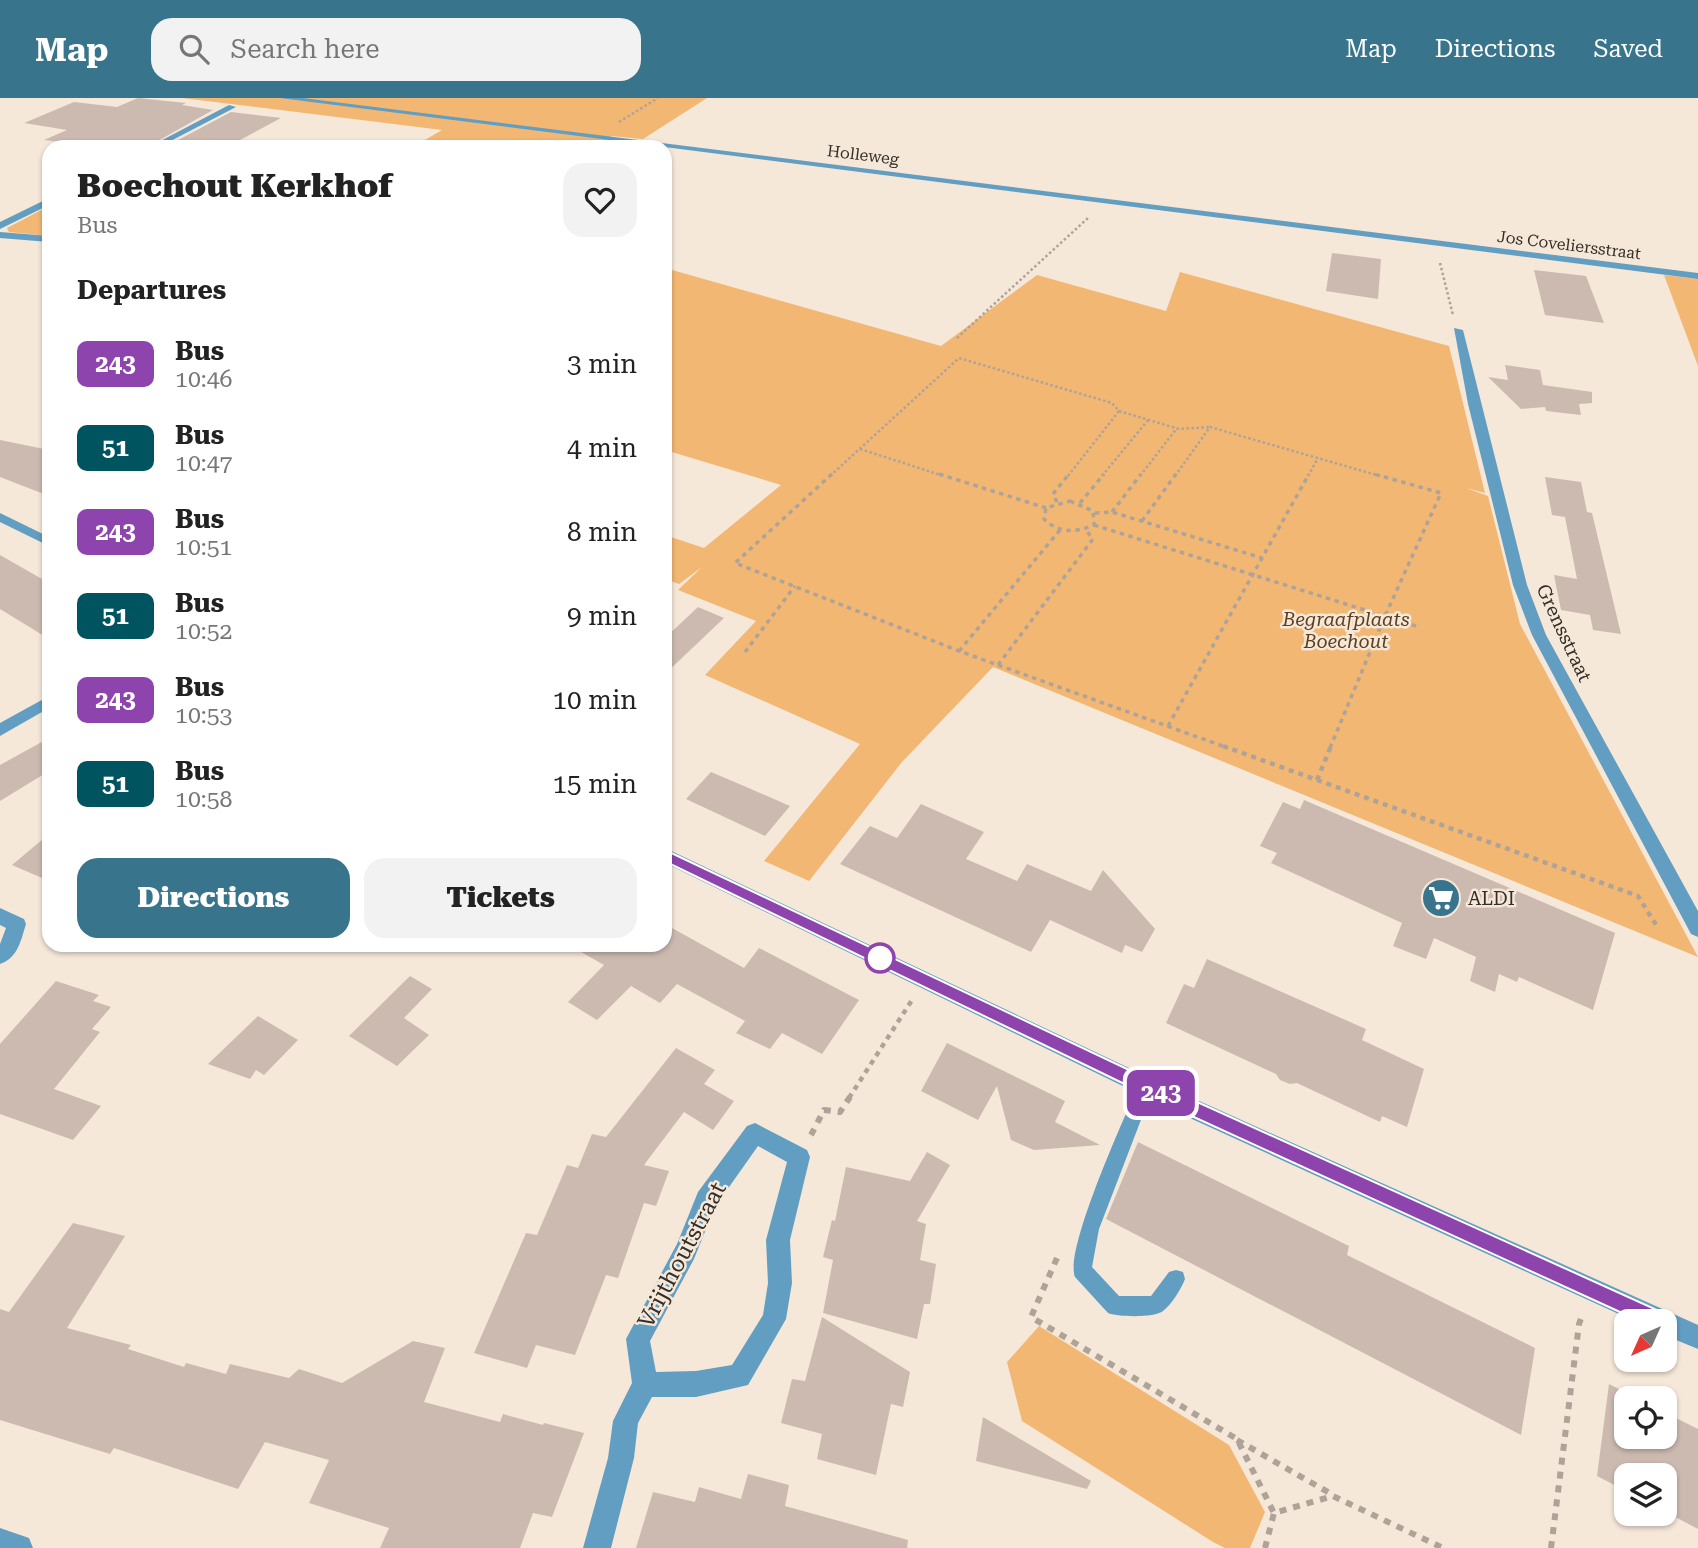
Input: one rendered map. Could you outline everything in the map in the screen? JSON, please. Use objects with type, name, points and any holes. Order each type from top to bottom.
[{"type":"street","name":"Holleweg","points":[[284,98],[618,140]]},
{"type":"street","points":[[167,140],[232,107]]},
{"type":"street","name":"Holleweg","points":[[672,147],[1437,244]]},
{"type":"street","points":[[0,226],[42,205]]},
{"type":"street","points":[[0,235],[42,238]]},
{"type":"street","name":"Jos Coveliersstraat","points":[[1437,244],[1698,276]]},
{"type":"street","name":"Grensstraat","points":[[1458,330],[1520,585],[1539,635],[1698,929]]},
{"type":"street","points":[[0,517],[42,538]]},
{"type":"street","points":[[0,730],[42,705]]},
{"type":"street","points":[[672,858],[1146,1086],[1634,1309]]},
{"type":"street","points":[[0,916],[17,924],[10,946],[0,956]]},
{"type":"street","name":"Vrijthoutstraat","points":[[645,1385],[638,1339],[686,1251],[706,1200],[755,1133],[799,1157]]},
{"type":"street","points":[[597,1548],[621,1458],[626,1421],[645,1385],[696,1384],[739,1376],[774,1319],[780,1283],[778,1240],[799,1157]]},
{"type":"street","points":[[1677,1328],[1698,1338]]},
{"type":"street","points":[[0,1542],[19,1548]]},
{"type":"lane","points":[[1146,1086],[1090,1229],[1082,1270],[1115,1306],[1156,1305],[1176,1279]]},
{"type":"path","points":[[594,137],[658,98]]},
{"type":"path","points":[[957,338],[1104,202]]},
{"type":"path","points":[[1437,244],[1443,285],[1458,330]]},
{"type":"path","points":[[1317,780],[1385,616],[1441,493],[1210,427],[1177,428],[1148,420],[1119,411],[1112,403],[959,358],[735,563],[959,651],[1638,896],[1658,928]]},
{"type":"path","points":[[1057,502],[1053,494],[1119,411]]},
{"type":"path","points":[[1080,503],[1148,420]]},
{"type":"path","points":[[1142,521],[1210,427]]},
{"type":"path","points":[[1112,512],[1177,428]]},
{"type":"path","points":[[860,449],[1045,508],[1057,502],[1080,503],[1095,513],[1112,512],[1262,558]]},
{"type":"path","points":[[1168,726],[1318,458]]},
{"type":"path","points":[[1045,508],[1044,519],[1060,530],[1076,532],[1094,525],[1095,513]]},
{"type":"path","points":[[1094,525],[1416,626]]},
{"type":"path","points":[[959,651],[1060,530]]},
{"type":"path","points":[[998,665],[1093,539],[1086,530]]},
{"type":"path","points":[[745,652],[795,586]]},
{"type":"path","points":[[799,1157],[824,1110],[840,1111],[925,979]]},
{"type":"path","points":[[1550,1548],[1579,1324],[1592,1290]]},
{"type":"path","points":[[1237,1439],[1333,1496],[1443,1548]]},
{"type":"path","points":[[1265,1548],[1274,1513],[1333,1496]]},
{"type":"green space","points":[[182,98],[707,98],[643,139],[611,136],[608,140],[425,140],[442,130]]},
{"type":"green space","points":[[42,210],[42,235],[9,232],[7,228]]},
{"type":"green space","name":"Begraafplaats Boechout","points":[[672,270],[941,346],[1037,275],[1166,311],[1180,272],[1449,346],[1485,493],[1466,488],[1488,496],[1520,624],[1698,957],[993,667],[902,762],[809,881],[764,861],[860,744],[705,675],[756,621],[678,590],[702,567],[679,584],[672,582],[672,537],[704,548],[781,485],[672,452]]},
{"type":"green space","points":[[1664,275],[1698,279],[1698,366]]},
{"type":"green space","points":[[1039,1326],[1229,1445],[1265,1512],[1250,1548],[1225,1548],[1213,1542],[1022,1421],[1007,1362]]},
{"type":"building","points":[[138,98],[186,103],[182,105],[213,110],[159,140],[44,140],[67,130],[24,123],[74,102],[117,107]]},
{"type":"building","points":[[231,112],[281,118],[240,140],[178,140]]},
{"type":"building","points":[[1332,253],[1381,259],[1378,299],[1326,291]]},
{"type":"building","points":[[1534,270],[1586,276],[1604,323],[1545,315]]},
{"type":"building","points":[[1505,365],[1540,370],[1543,385],[1592,392],[1592,403],[1579,404],[1581,415],[1546,411],[1545,407],[1521,409],[1488,377],[1508,380]]},
{"type":"building","points":[[0,440],[42,449],[42,493],[0,477]]},
{"type":"building","points":[[1545,477],[1581,482],[1587,512],[1592,513],[1621,634],[1593,630],[1590,615],[1561,610],[1554,575],[1577,579],[1565,517],[1552,515]]},
{"type":"building","points":[[0,555],[42,579],[42,635],[0,609]]},
{"type":"building","points":[[698,607],[724,618],[672,667],[672,631]]},
{"type":"building","points":[[42,742],[42,775],[0,801],[0,765]]},
{"type":"building","points":[[711,772],[790,806],[765,836],[686,799]]},
{"type":"building","name":"ALDI","points":[[1304,800],[1615,933],[1593,1010],[1519,977],[1517,982],[1499,974],[1495,992],[1470,981],[1476,957],[1434,938],[1426,959],[1393,946],[1402,923],[1271,863],[1277,853],[1260,846],[1283,802],[1300,809]]},
{"type":"building","points":[[921,804],[984,832],[966,859],[1017,881],[1027,864],[1091,891],[1103,870],[1155,929],[1142,952],[1125,945],[1122,953],[1050,920],[1031,952],[840,864],[870,826],[897,838]]},
{"type":"building","points":[[42,840],[42,878],[12,865]]},
{"type":"building","points":[[672,928],[744,968],[759,948],[859,1000],[822,1054],[782,1033],[770,1049],[736,1033],[745,1021],[677,984],[660,1003],[631,986],[597,1020],[568,1002],[604,965],[581,952],[672,952]]},
{"type":"building","points":[[1207,959],[1366,1029],[1362,1040],[1424,1069],[1407,1127],[1382,1116],[1380,1122],[1297,1083],[1290,1084],[1280,1080],[1276,1074],[1166,1023],[1184,984],[1194,988]]},
{"type":"building","points":[[410,976],[432,989],[404,1018],[429,1035],[397,1066],[349,1036]]},
{"type":"building","points":[[56,981],[99,995],[93,1001],[111,1007],[92,1029],[100,1032],[54,1089],[101,1106],[73,1140],[0,1114],[0,1044]]},
{"type":"building","points":[[258,1016],[298,1040],[264,1075],[256,1070],[250,1079],[208,1064]]},
{"type":"building","points":[[947,1043],[1065,1101],[1055,1122],[1100,1145],[1034,1150],[1011,1140],[997,1086],[978,1120],[921,1091]]},
{"type":"building","points":[[676,1048],[715,1070],[704,1084],[734,1101],[713,1130],[684,1112],[644,1165],[669,1171],[656,1206],[644,1203],[618,1278],[606,1275],[575,1355],[536,1345],[527,1368],[474,1353],[526,1233],[537,1235],[567,1165],[578,1168],[592,1134],[606,1137]]},
{"type":"building","points":[[1138,1142],[1349,1246],[1347,1255],[1535,1348],[1521,1435],[1106,1219]]},
{"type":"building","points":[[927,1152],[950,1165],[917,1221],[926,1224],[920,1260],[936,1264],[930,1304],[924,1304],[917,1339],[823,1313],[833,1260],[823,1257],[832,1220],[835,1221],[846,1167],[910,1181]]},
{"type":"building","points":[[73,1223],[125,1236],[67,1328],[131,1345],[128,1349],[184,1367],[186,1363],[226,1374],[230,1364],[289,1378],[299,1369],[342,1383],[413,1341],[445,1348],[424,1402],[500,1422],[503,1414],[584,1433],[552,1517],[533,1513],[520,1548],[380,1548],[389,1528],[309,1503],[329,1460],[265,1442],[238,1489],[114,1448],[110,1454],[0,1420],[0,1309],[9,1312]]},
{"type":"building","points":[[822,1317],[910,1372],[903,1407],[891,1404],[876,1475],[817,1459],[822,1434],[781,1423],[792,1379],[805,1381]]},
{"type":"building","points":[[1609,1384],[1614,1386],[1614,1449],[1677,1449],[1677,1418],[1698,1429],[1698,1529],[1677,1518],[1677,1463],[1614,1463],[1614,1485],[1597,1476]]},
{"type":"building","points":[[983,1417],[1091,1481],[1087,1489],[976,1461]]},
{"type":"building","points":[[748,1474],[789,1485],[785,1506],[908,1540],[907,1548],[636,1548],[653,1492],[695,1502],[699,1487],[741,1499]]},
{"type":"bus line","name":"243","points":[[672,858],[1178,1102],[1634,1309]]},
{"type":"place","name":"ALDI","points":[[1441,898]]}]
